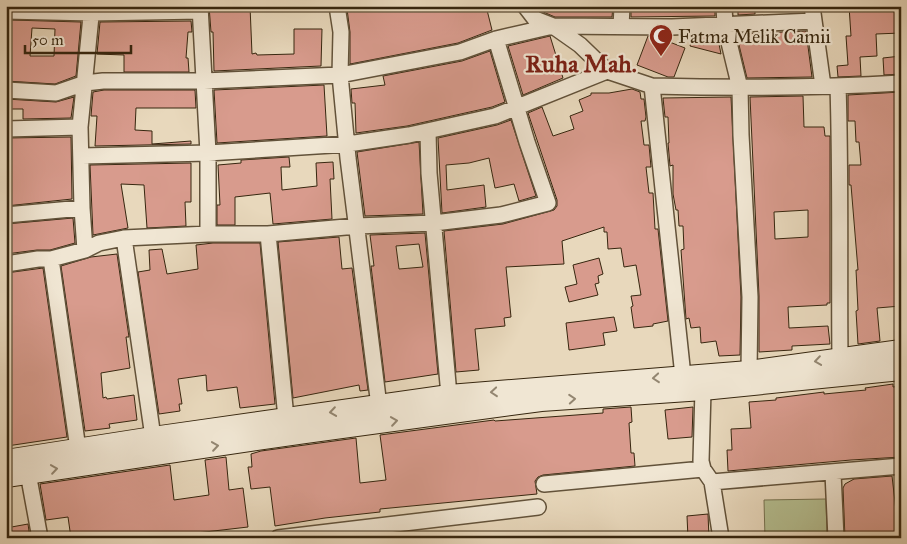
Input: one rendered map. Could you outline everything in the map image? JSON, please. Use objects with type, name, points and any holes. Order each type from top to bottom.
[{"type":"main road","points":[[6,460],[449,395],[749,371],[901,350]]},
{"type":"main road","points":[[6,477],[541,401],[703,390],[901,370]]},
{"type":"street","points":[[337,6],[341,32],[340,75],[378,406]]},
{"type":"street","points":[[525,6],[535,19],[553,26],[580,45],[607,71],[652,86],[740,88],[901,83]]},
{"type":"street","points":[[621,27],[622,6]]},
{"type":"street","points":[[724,6],[725,26],[740,88],[750,297],[749,371]]},
{"type":"street","points":[[6,11],[200,8],[208,154],[208,234]]},
{"type":"street","points":[[85,250],[80,126],[92,9]]},
{"type":"street","points":[[6,90],[56,93],[85,83],[103,81],[204,81],[340,75],[460,52],[496,39],[553,26],[725,26],[813,14],[831,86],[841,163],[840,358]]},
{"type":"street","points":[[6,264],[51,259],[85,250],[99,243],[124,238],[208,234],[268,234],[357,226],[434,224],[501,215],[548,203],[496,39]]},
{"type":"street","points":[[82,156],[208,154],[348,144],[428,131],[494,116],[607,71]]},
{"type":"street","points":[[652,86],[683,376]]},
{"type":"street","points":[[6,129],[80,126]]},
{"type":"street","points":[[428,131],[429,173],[449,395]]},
{"type":"street","points":[[6,215],[82,208]]},
{"type":"street","points":[[268,234],[286,418]]},
{"type":"street","points":[[124,238],[153,437]]},
{"type":"street","points":[[51,259],[78,449]]},
{"type":"street","points":[[703,390],[701,461],[703,469],[712,482],[721,538]]},
{"type":"street","points":[[712,482],[901,466]]},
{"type":"street","points":[[544,484],[703,469]]},
{"type":"street","points":[[28,473],[40,538]]},
{"type":"street","points":[[833,473],[836,538]]},
{"type":"street","points":[[278,538],[538,507]]},
{"type":"green space","points":[[826,499],[827,538],[765,538],[764,500]]},
{"type":"building","points":[[209,6],[250,6],[252,54],[294,54],[294,29],[322,29],[321,66],[214,71],[213,32],[211,32]]},
{"type":"building","points":[[398,6],[486,6],[492,30],[458,43],[350,64],[350,32],[347,9]]},
{"type":"building","points":[[537,6],[613,6],[612,17],[555,17],[541,11]]},
{"type":"building","points":[[631,6],[715,6],[715,16],[631,17]]},
{"type":"building","points":[[738,6],[755,6],[755,14],[738,15]]},
{"type":"building","points":[[849,6],[901,6],[901,33],[876,34],[877,56],[860,57],[861,76],[838,77],[837,66],[848,65],[846,36],[851,36]]},
{"type":"building","points":[[11,20],[81,22],[76,76],[55,84],[6,81],[6,54],[9,55]],"holes":[[[32,28],[55,29],[54,56],[30,56]]]},
{"type":"building","points":[[191,21],[192,32],[188,32],[186,58],[188,58],[189,72],[124,72],[124,55],[97,54],[100,22]]},
{"type":"building","points":[[806,31],[812,77],[747,78],[739,45],[739,34]]},
{"type":"building","points":[[717,34],[721,54],[690,46],[693,36]]},
{"type":"building","points":[[550,36],[563,78],[523,95],[508,46]]},
{"type":"building","name":"Fatma Melik Camii","points":[[648,36],[654,36],[685,48],[674,77],[668,77],[637,65]]},
{"type":"building","points":[[490,51],[505,102],[492,107],[407,126],[356,133],[355,103],[352,103],[351,89],[385,85],[383,76],[462,61]]},
{"type":"building","points":[[901,56],[901,74],[884,75],[883,58]]},
{"type":"building","points":[[324,85],[327,136],[217,143],[214,90]]},
{"type":"building","points":[[632,89],[640,92],[641,99],[644,99],[646,117],[645,121],[641,121],[644,145],[649,145],[651,167],[646,167],[649,193],[653,193],[655,229],[658,229],[668,321],[653,324],[653,326],[634,328],[631,296],[641,295],[636,265],[624,267],[621,248],[608,249],[607,232],[604,232],[604,227],[562,241],[564,264],[506,267],[511,317],[504,318],[505,326],[475,329],[479,370],[456,372],[444,231],[503,224],[554,210],[557,206],[557,200],[528,113],[542,107],[553,136],[574,129],[570,116],[583,111],[579,100],[591,95],[591,93],[609,93]]},
{"type":"building","points":[[104,90],[195,90],[196,108],[136,108],[135,130],[152,131],[152,144],[191,141],[191,144],[95,146],[97,116],[91,116],[93,92]]},
{"type":"building","points":[[901,92],[901,306],[877,308],[880,341],[858,344],[856,270],[858,270],[851,185],[849,185],[849,165],[861,165],[859,142],[856,142],[855,121],[848,121],[848,95]]},
{"type":"building","points":[[803,96],[804,127],[824,127],[825,136],[830,136],[830,303],[827,303],[827,305],[788,307],[789,328],[828,326],[830,344],[792,346],[792,350],[759,352],[759,296],[750,97]],"holes":[[[808,210],[808,237],[775,239],[774,212]]]},
{"type":"building","points":[[74,97],[71,118],[23,119],[23,109],[6,109],[6,99],[56,102]]},
{"type":"building","points":[[731,97],[741,297],[740,355],[719,356],[716,341],[701,343],[700,327],[691,328],[689,318],[686,319],[681,250],[684,249],[683,226],[679,226],[678,210],[676,210],[673,194],[673,165],[670,166],[668,117],[665,117],[663,98]]},
{"type":"building","points":[[511,120],[536,196],[519,201],[514,184],[495,188],[489,158],[469,163],[446,165],[447,190],[484,185],[486,207],[442,213],[438,138],[497,125]]},
{"type":"building","points":[[71,137],[72,199],[6,206],[6,138]]},
{"type":"building","points":[[419,142],[423,214],[365,216],[357,152]]},
{"type":"building","points":[[289,157],[290,167],[281,167],[282,190],[317,186],[316,163],[333,162],[334,179],[330,179],[332,219],[273,224],[270,193],[235,197],[235,225],[217,225],[217,205],[220,205],[218,165],[241,163],[241,160]]},
{"type":"building","points":[[191,163],[191,202],[185,202],[186,226],[147,228],[144,185],[121,184],[128,228],[93,235],[90,165]]},
{"type":"building","points":[[73,218],[75,243],[50,250],[6,254],[6,224]]},
{"type":"building","points":[[425,233],[438,374],[385,382],[371,266],[374,266],[370,235]],"holes":[[[419,244],[423,267],[399,269],[396,246]]]},
{"type":"building","points":[[339,237],[342,269],[352,268],[368,390],[360,391],[359,385],[293,398],[278,242]]},
{"type":"building","points":[[260,243],[275,404],[240,408],[237,387],[207,391],[206,375],[178,379],[182,404],[179,404],[180,411],[159,414],[138,272],[150,270],[149,250],[162,249],[167,274],[198,269],[196,245]]},
{"type":"building","points":[[117,254],[129,337],[126,337],[130,368],[101,373],[103,398],[134,395],[137,420],[109,424],[110,428],[85,431],[61,266],[91,257]]},
{"type":"building","points":[[599,258],[603,274],[598,276],[599,283],[595,284],[598,295],[569,302],[565,287],[577,284],[573,265]]},
{"type":"building","points":[[43,268],[67,437],[7,446],[6,273]]},
{"type":"building","points":[[614,317],[617,331],[603,333],[605,345],[569,350],[566,323]]},
{"type":"building","points":[[893,384],[893,387],[901,386],[901,457],[728,471],[727,450],[732,450],[731,429],[751,428],[749,402],[776,400],[776,398],[824,392],[824,394],[866,390],[865,388]]},
{"type":"building","points":[[631,407],[632,422],[629,423],[631,453],[634,453],[635,466],[543,475],[535,481],[537,494],[380,509],[380,512],[275,526],[270,487],[251,489],[248,467],[252,467],[251,454],[261,451],[356,438],[360,483],[386,480],[380,435],[494,420],[603,413],[603,409]]},
{"type":"building","points":[[693,407],[692,437],[668,439],[665,410]]},
{"type":"building","points":[[226,457],[229,490],[243,488],[248,527],[179,535],[179,538],[71,538],[68,517],[46,520],[40,484],[170,465],[174,500],[209,495],[205,460]]},
{"type":"building","points":[[892,476],[896,511],[901,510],[901,538],[845,538],[843,488],[845,484],[854,479]]},
{"type":"building","points":[[708,514],[709,538],[688,538],[687,516]]},
{"type":"building","points":[[28,524],[30,538],[6,538],[6,528]]},
{"type":"place","name":"Fatma Melik Camii","points":[[661,57]]},
{"type":"district","name":"Ruha Mah.","points":[[581,64]]}]
